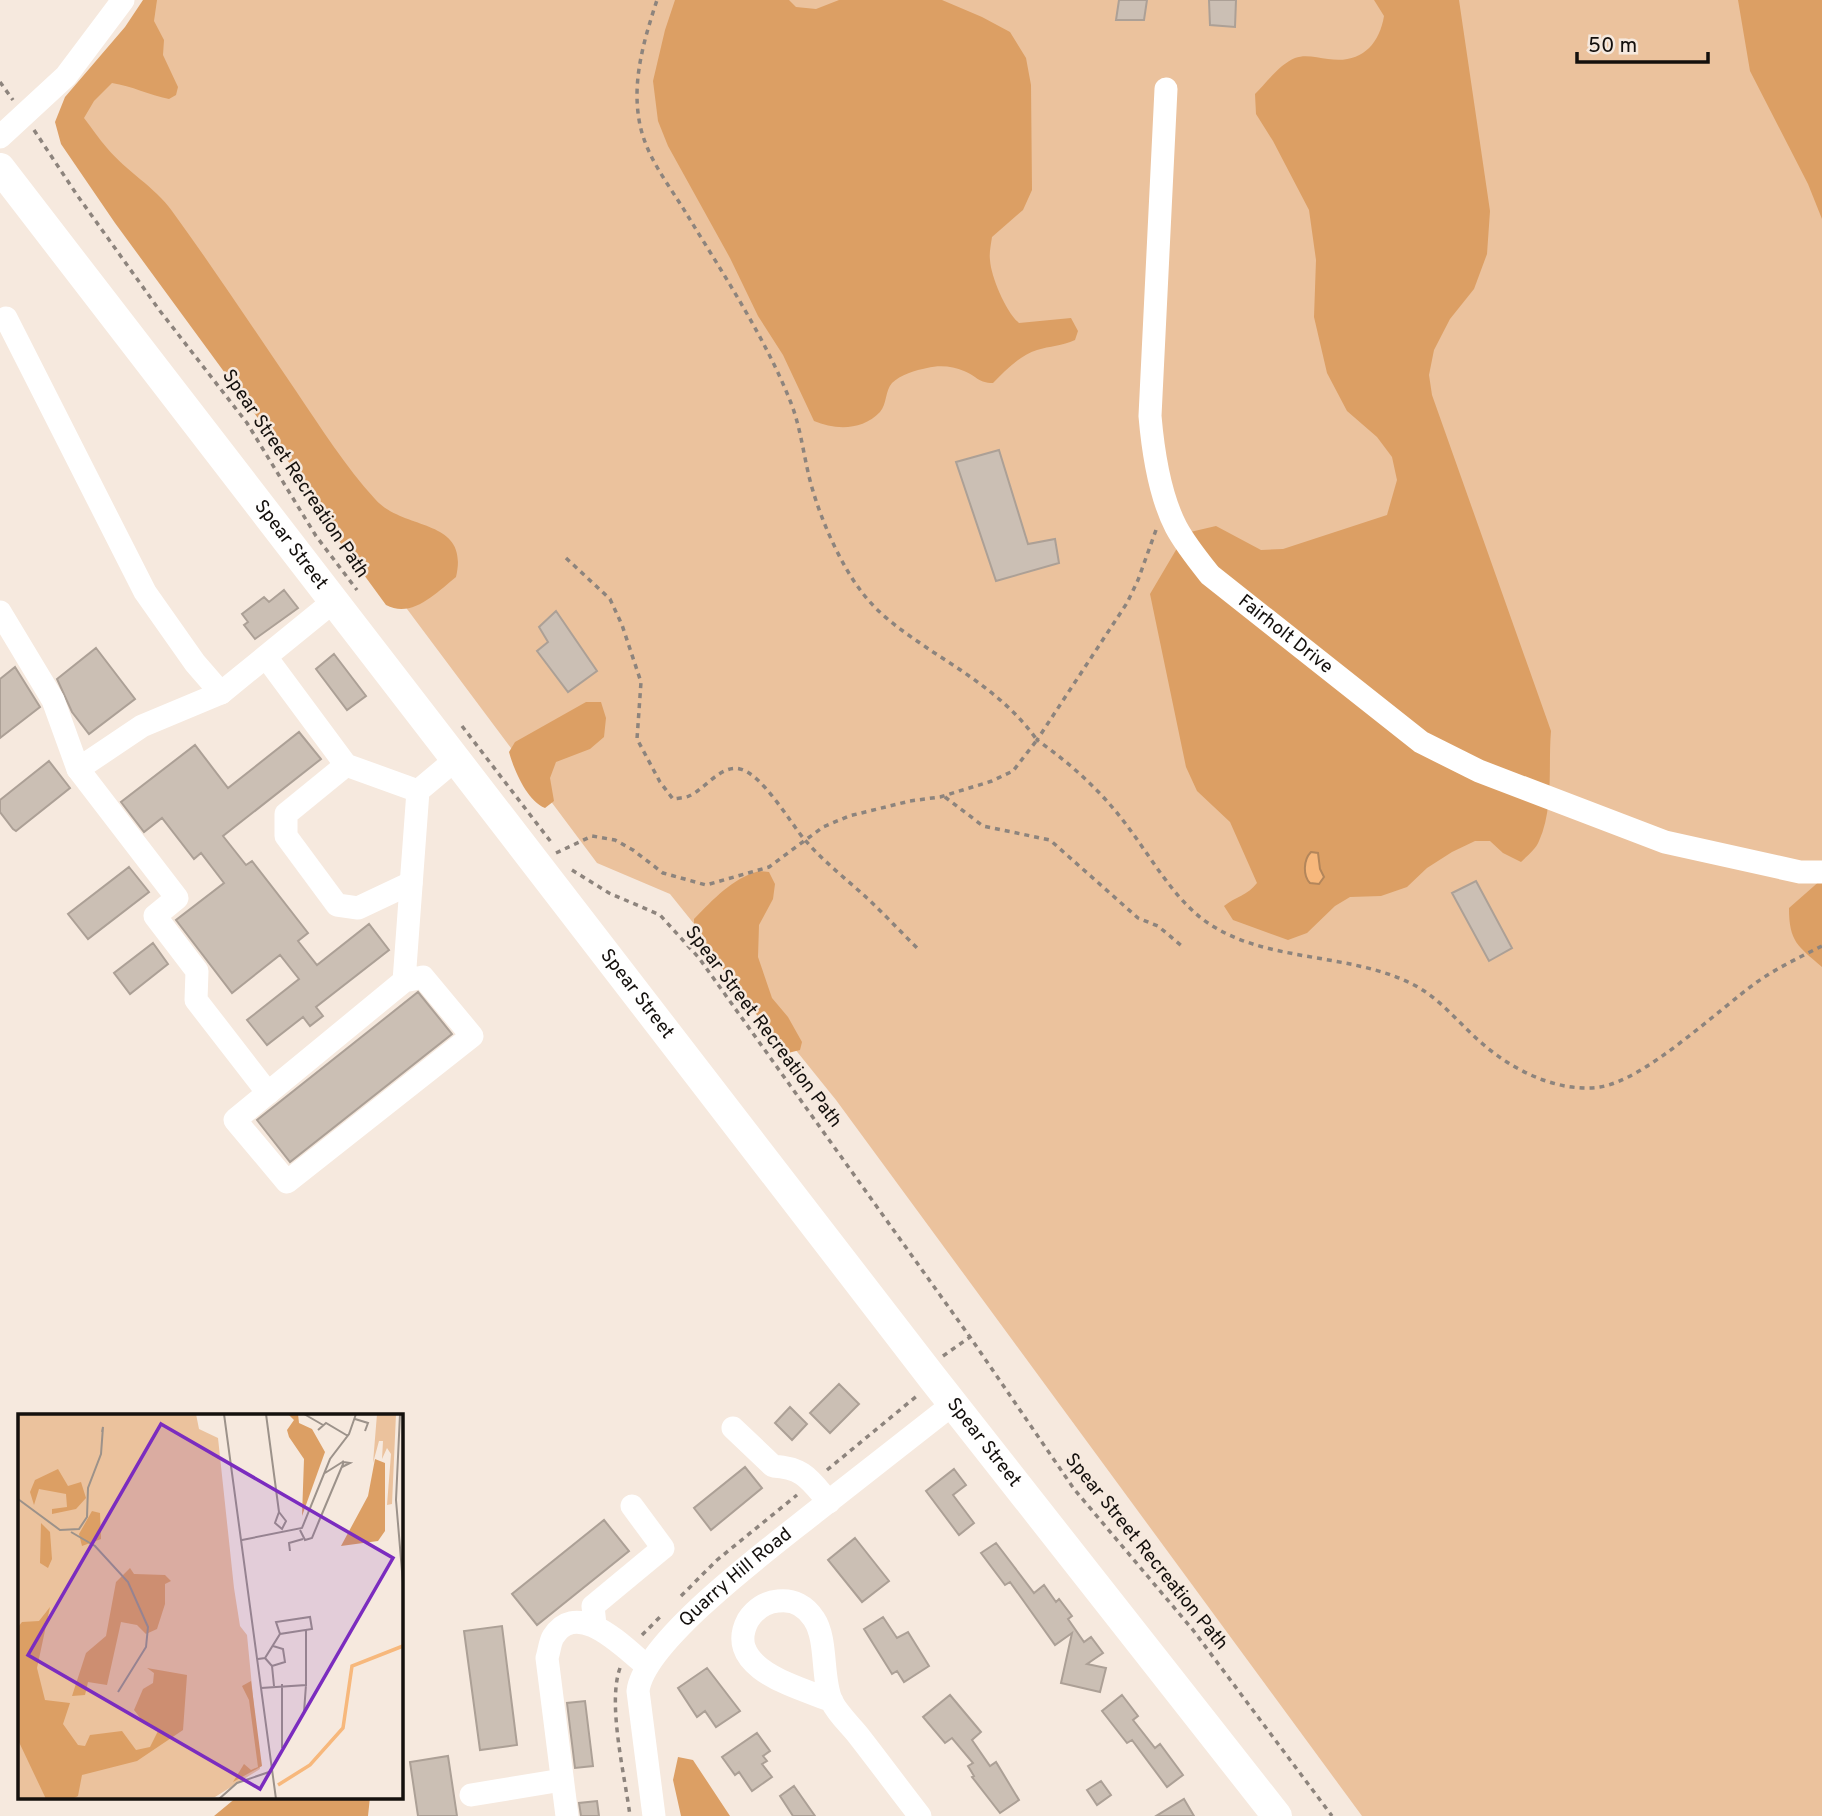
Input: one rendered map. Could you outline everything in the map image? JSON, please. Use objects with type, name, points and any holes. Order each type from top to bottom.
[{"type":"main road","name":"Spear Street","points":[[0,168],[455,760],[553,859],[953,1404],[1277,1816]]},
{"type":"street","points":[[0,137],[66,76],[123,0]]},
{"type":"street","name":"Fairholt Drive","points":[[1166,89],[1150,416],[1153,448],[1175,526],[1210,575],[1421,742],[1479,771],[1665,842],[1800,872],[1822,872]]},
{"type":"street","points":[[5,318],[145,592],[195,663],[221,694]]},
{"type":"street","points":[[78,769],[142,726],[221,694],[334,601]]},
{"type":"street","points":[[0,612],[53,700],[78,769],[177,898],[155,916],[197,971],[196,1000],[268,1093]]},
{"type":"street","points":[[266,657],[346,765],[418,791]]},
{"type":"street","points":[[404,981],[418,791],[455,760]]},
{"type":"street","points":[[346,765],[286,814],[286,836],[337,905],[358,908],[411,883]]},
{"type":"street","points":[[424,977],[472,1036],[287,1182],[235,1120],[404,981],[424,977]]},
{"type":"street","name":"Quarry Hill Road","points":[[654,1816],[638,1691],[639,1681],[647,1666],[682,1626],[729,1582],[953,1404]]},
{"type":"street","points":[[733,1428],[773,1466],[794,1468],[829,1502]]},
{"type":"street","points":[[595,1625],[593,1606],[663,1548],[632,1506]]},
{"type":"street","points":[[832,1701],[756,1667],[749,1658],[744,1634],[753,1613],[774,1601],[786,1600],[797,1603],[816,1620],[832,1701],[920,1816]]},
{"type":"street","points":[[567,1816],[547,1658],[553,1637],[576,1622],[595,1625],[647,1666]]},
{"type":"street","points":[[471,1795],[562,1780]]},
{"type":"path","points":[[656,0],[642,43],[637,91],[640,125],[652,159],[723,273],[781,378],[793,407],[813,492],[844,562],[860,590],[879,613],[986,688],[1020,717],[1037,740],[1072,765],[1090,782],[1199,916],[1218,930],[1272,948],[1365,966],[1415,985],[1431,995],[1483,1045],[1520,1070],[1562,1085],[1586,1088],[1602,1087],[1631,1075],[1665,1053],[1760,981],[1822,946]]},
{"type":"path","name":"Spear Street Recreation Path","points":[[0,82],[160,311],[247,423],[316,536],[364,598]]},
{"type":"path","points":[[461,725],[539,824],[553,859],[592,836],[615,840],[663,873],[706,885],[768,867],[823,827],[849,816],[910,801],[944,796],[992,781],[1013,771],[1037,740],[1127,603],[1156,530]]},
{"type":"path","points":[[566,558],[610,599],[622,625],[641,682],[637,740],[660,782],[673,799],[688,797],[718,776],[732,769],[740,769],[758,781],[804,839],[920,951]]},
{"type":"path","points":[[944,796],[983,826],[1050,840],[1138,918],[1158,926],[1183,947]]},
{"type":"path","name":"Spear Street Recreation Path","points":[[568,868],[609,893],[660,915],[699,958],[946,1303],[1074,1489],[1192,1630],[1332,1816]]},
{"type":"shaded area","points":[[143,0],[157,0],[154,21],[164,40],[163,55],[178,87],[176,95],[169,99],[112,83],[94,101],[84,118],[115,156],[172,211],[334,446],[375,499],[402,517],[432,528],[453,544],[458,558],[456,577],[432,597],[414,607],[405,609],[386,605],[326,523],[295,471],[255,414],[115,223],[61,144],[55,122],[65,97],[125,27]]},
{"type":"shaded area","points":[[145,0],[1822,0],[1822,1816],[1362,1816],[836,1100],[670,894],[597,863],[333,510],[67,119]]},
{"type":"shaded area","points":[[675,0],[789,0],[796,7],[816,9],[839,0],[942,0],[1010,32],[1026,58],[1031,85],[1032,190],[1023,210],[992,237],[991,267],[1004,303],[1019,323],[1071,318],[1078,331],[1075,340],[1031,352],[993,383],[984,382],[951,367],[936,366],[913,372],[892,383],[880,412],[857,426],[839,427],[814,421],[783,355],[758,316],[730,258],[668,146],[658,121],[653,81]]},
{"type":"shaded area","points":[[1374,0],[1459,0],[1490,211],[1487,254],[1474,289],[1450,319],[1434,350],[1429,375],[1432,395],[1551,731],[1549,801],[1539,841],[1521,862],[1503,853],[1490,841],[1475,841],[1427,868],[1407,887],[1381,896],[1350,897],[1335,906],[1307,933],[1288,940],[1233,920],[1224,906],[1257,883],[1230,822],[1197,791],[1186,767],[1150,594],[1186,533],[1216,526],[1261,550],[1283,549],[1387,515],[1397,480],[1392,457],[1377,437],[1347,411],[1327,373],[1314,317],[1316,260],[1309,210],[1256,114],[1255,94],[1279,69],[1295,58],[1307,56],[1350,59],[1366,51],[1378,36],[1384,16]]},
{"type":"shaded area","points":[[1738,0],[1822,0],[1822,219],[1808,184],[1750,71]]},
{"type":"shaded area","points":[[586,702],[601,702],[606,718],[604,737],[590,749],[556,762],[550,778],[554,801],[545,808],[527,792],[509,752],[515,742]]},
{"type":"shaded area","points":[[1311,852],[1318,853],[1324,877],[1319,884],[1310,883],[1306,876],[1305,863]]},
{"type":"shaded area","points":[[759,871],[769,872],[775,884],[773,899],[759,925],[758,957],[772,998],[788,1017],[802,1042],[800,1050],[788,1053],[779,1045],[694,930],[694,919],[716,897],[731,884]]},
{"type":"shaded area","points":[[1822,879],[1822,967],[1796,942],[1791,929],[1789,908]]},
{"type":"shaded area","points":[[678,1757],[693,1760],[730,1816],[681,1816],[673,1780]]},
{"type":"shaded area","points":[[236,1798],[370,1798],[368,1816],[214,1816]]},
{"type":"building","points":[[1119,0],[1147,0],[1144,20],[1116,20]]},
{"type":"building","points":[[1209,0],[1236,0],[1235,27],[1210,25]]},
{"type":"building","points":[[999,450],[1028,544],[1055,539],[1059,563],[996,581],[956,462]]},
{"type":"building","points":[[284,590],[298,608],[255,639],[244,625],[248,622],[242,614],[264,597],[269,602]]},
{"type":"building","points":[[556,611],[597,671],[568,692],[537,651],[548,642],[539,627]]},
{"type":"building","points":[[96,648],[135,699],[89,734],[72,712],[57,679]]},
{"type":"building","points":[[334,654],[366,696],[347,710],[316,669]]},
{"type":"building","points":[[15,667],[40,707],[0,738],[0,679]]},
{"type":"building","points":[[299,732],[321,759],[223,836],[246,865],[252,861],[308,933],[298,941],[317,965],[369,924],[389,950],[316,1007],[323,1016],[310,1026],[303,1017],[267,1045],[247,1020],[299,979],[280,955],[232,993],[176,920],[224,883],[201,853],[194,859],[162,818],[144,832],[121,802],[195,745],[228,788]]},
{"type":"building","points":[[49,761],[70,788],[16,831],[0,812],[0,800]]},
{"type":"building","points":[[129,867],[149,892],[88,939],[68,914]]},
{"type":"building","points":[[1476,881],[1512,948],[1489,961],[1452,893]]},
{"type":"building","points":[[153,943],[168,964],[130,994],[114,973]]},
{"type":"building","points":[[418,992],[452,1034],[290,1162],[257,1120]]},
{"type":"building","points":[[839,1384],[859,1404],[830,1433],[810,1413]]},
{"type":"building","points":[[790,1407],[807,1424],[792,1440],[775,1423]]},
{"type":"building","points":[[745,1467],[762,1488],[711,1530],[694,1508]]},
{"type":"building","points":[[954,1469],[966,1485],[953,1495],[974,1523],[959,1535],[926,1491]]},
{"type":"building","points":[[604,1520],[629,1551],[537,1625],[512,1594]]},
{"type":"building","points":[[855,1538],[889,1581],[862,1602],[828,1560]]},
{"type":"building","points":[[996,1543],[1034,1593],[1044,1585],[1056,1602],[1059,1599],[1072,1616],[1068,1619],[1084,1642],[1091,1637],[1103,1653],[1087,1664],[1106,1668],[1100,1692],[1061,1683],[1072,1633],[1055,1645],[1010,1582],[1005,1585],[981,1553]]},
{"type":"building","points":[[883,1617],[897,1638],[908,1632],[929,1666],[904,1682],[897,1671],[892,1674],[864,1629]]},
{"type":"building","points":[[502,1626],[517,1745],[480,1750],[464,1631]]},
{"type":"building","points":[[707,1668],[740,1711],[716,1727],[705,1711],[697,1717],[678,1688]]},
{"type":"building","points":[[950,1695],[981,1732],[972,1740],[990,1766],[996,1762],[1019,1800],[1000,1813],[972,1777],[974,1776],[968,1766],[973,1763],[952,1738],[945,1743],[923,1717]]},
{"type":"building","points":[[1122,1695],[1138,1716],[1133,1720],[1155,1748],[1160,1744],[1183,1775],[1167,1787],[1132,1740],[1127,1743],[1102,1711]]},
{"type":"building","points":[[585,1701],[593,1766],[575,1768],[567,1703]]},
{"type":"building","points":[[757,1733],[770,1751],[763,1756],[767,1761],[762,1764],[772,1777],[752,1791],[739,1772],[735,1775],[722,1757]]},
{"type":"building","points":[[448,1756],[457,1816],[418,1816],[410,1762]]},
{"type":"building","points":[[1101,1781],[1111,1795],[1097,1805],[1087,1790]]},
{"type":"building","points":[[794,1786],[815,1816],[793,1816],[780,1796]]},
{"type":"building","points":[[1184,1799],[1194,1816],[1156,1816]]},
{"type":"building","points":[[597,1801],[599,1816],[581,1816],[579,1803]]}]
